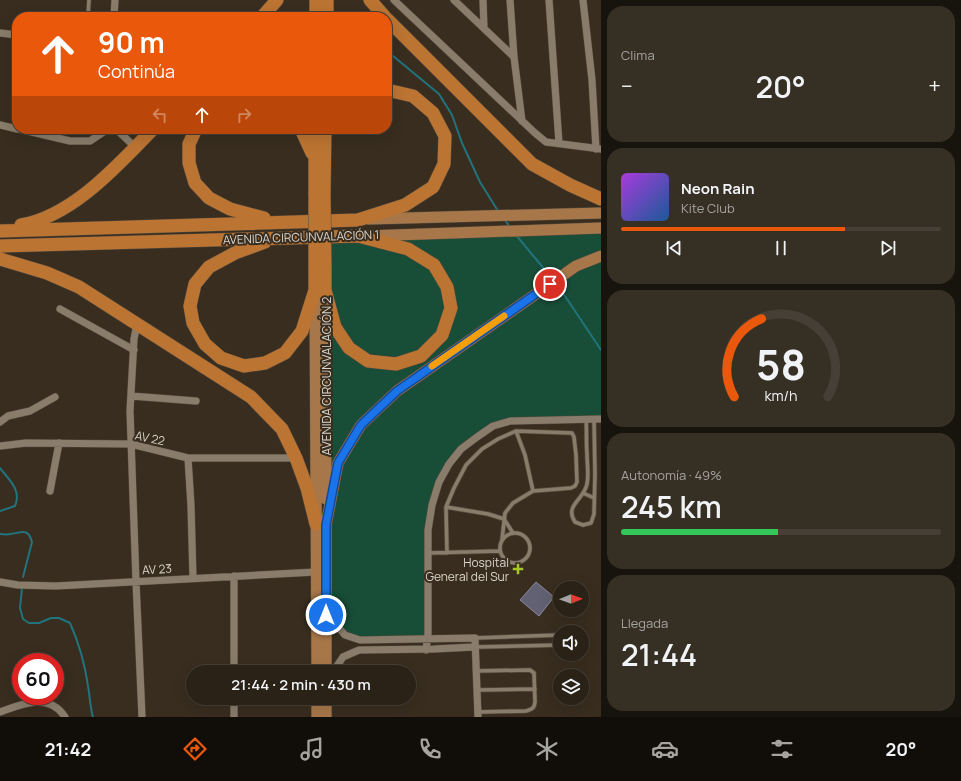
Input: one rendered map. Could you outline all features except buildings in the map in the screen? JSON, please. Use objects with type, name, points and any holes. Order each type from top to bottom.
[{"type":"highway","points":[[266,12],[277,0]]},
{"type":"highway","points":[[316,0],[316,12]]},
{"type":"highway","points":[[327,0],[327,12]]},
{"type":"highway","points":[[370,0],[381,12]]},
{"type":"highway","points":[[392,24],[532,164],[570,185],[601,199]]},
{"type":"highway","points":[[358,220],[405,204],[433,187],[444,164],[445,136],[433,113],[413,96],[392,91]]},
{"type":"highway","points":[[0,229],[34,222],[70,205],[109,174],[148,134]]},
{"type":"highway","points":[[194,134],[189,144],[189,163],[195,182],[209,198],[230,209],[277,222]]},
{"type":"highway","points":[[304,134],[320,160]]},
{"type":"highway","name":"AVENIDA CIRCUNVALACIÓN 2","points":[[316,134],[320,160],[320,290]]},
{"type":"highway","name":"AVENIDA CIRCUNVALACIÓN 2","points":[[320,160],[324,134]]},
{"type":"highway","points":[[320,160],[331,134]]},
{"type":"highway","name":"AVENIDA CIRCUNVALACIÓN 1","points":[[0,229],[358,220]]},
{"type":"highway","points":[[320,290],[335,327],[349,348],[368,361],[396,364],[408,361],[421,356],[442,335],[452,308],[448,287],[434,264],[408,249],[358,236]]},
{"type":"highway","name":"AVENIDA CIRCUNVALACIÓN 1","points":[[0,246],[358,236]]},
{"type":"highway","points":[[276,238],[235,253],[209,267],[195,284],[190,306],[193,323],[205,344],[221,358],[244,366],[265,364],[285,353],[302,331],[320,290]]},
{"type":"highway","points":[[0,259],[47,273],[78,286],[251,397],[282,429],[296,458],[321,524]]},
{"type":"main road","name":"AVENIDA CIRCUNVALACIÓN 1","points":[[358,220],[601,213]]},
{"type":"main road","name":"AVENIDA CIRCUNVALACIÓN 1","points":[[358,236],[601,228]]},
{"type":"main road","points":[[321,524],[338,463],[361,425],[397,391],[576,266],[601,256]]},
{"type":"main road","name":"AVENIDA CIRCUNVALACIÓN 2","points":[[320,290],[321,524],[326,601],[326,665]]},
{"type":"main road","name":"AVENIDA CIRCUNVALACIÓN 2","points":[[317,665],[316,572],[321,524]]},
{"type":"main road","points":[[317,705],[317,717]]},
{"type":"main road","points":[[326,705],[326,717]]},
{"type":"street","points":[[114,12],[115,0]]},
{"type":"street","points":[[394,0],[535,134],[546,142],[598,149],[583,0]]},
{"type":"street","points":[[454,0],[514,57]]},
{"type":"street","points":[[483,0],[484,28]]},
{"type":"street","points":[[510,0],[514,57],[522,121]]},
{"type":"street","points":[[549,0],[559,143]]},
{"type":"street","points":[[0,33],[12,34]]},
{"type":"street","points":[[0,125],[12,128]]},
{"type":"street","points":[[40,134],[70,141],[90,142],[101,134]]},
{"type":"street","points":[[121,134],[135,147]]},
{"type":"street","points":[[60,309],[134,350]]},
{"type":"street","points":[[137,324],[131,396],[131,444],[142,717]]},
{"type":"street","points":[[131,396],[196,401]]},
{"type":"street","points":[[0,422],[8,416],[30,411],[55,397]]},
{"type":"street","points":[[426,650],[429,553],[428,530],[432,505],[439,482],[448,464],[461,449],[493,426],[510,421],[597,419]]},
{"type":"street","name":"AV 22","points":[[0,446],[26,443],[131,444],[188,458],[296,458]]},
{"type":"street","points":[[50,491],[59,444]]},
{"type":"street","points":[[188,458],[193,578]]},
{"type":"street","name":"AV 23","points":[[0,582],[18,585],[56,586],[316,572]]},
{"type":"street","points":[[234,576],[234,665]]},
{"type":"street","points":[[326,601],[337,626],[345,635],[360,640],[475,638],[474,647],[477,714]]},
{"type":"street","points":[[338,665],[343,657],[359,650],[426,650],[474,647]]},
{"type":"street","points":[[0,712],[21,704],[42,701],[60,709],[65,717]]},
{"type":"street","points":[[234,705],[234,717]]},
{"type":"lane","points":[[88,12],[89,0]]},
{"type":"lane","points":[[586,419],[587,485],[583,494],[572,510],[572,518],[579,525],[591,523],[593,520],[597,419]]},
{"type":"lane","points":[[447,554],[446,507],[466,465],[487,446],[516,431],[572,433],[574,437],[577,482],[575,486],[571,488],[533,492],[513,503],[505,513],[500,551],[504,559],[515,563],[525,560],[530,550],[529,542],[521,534],[513,533],[507,535],[502,540]]},
{"type":"lane","points":[[516,431],[525,455],[533,492]]},
{"type":"lane","points":[[583,494],[594,498]]},
{"type":"lane","points":[[446,507],[488,514],[504,519],[513,533]]},
{"type":"lane","points":[[429,553],[447,554],[500,551]]},
{"type":"lane","points":[[475,638],[553,635]]},
{"type":"lane","points":[[474,647],[553,645]]},
{"type":"lane","points":[[475,671],[530,670],[534,673],[536,702],[535,707],[526,711],[477,714]]},
{"type":"lane","points":[[476,690],[535,689]]},
{"type":"green space","points":[[601,228],[601,419],[510,421],[493,426],[449,464],[432,505],[427,639],[360,640],[345,635],[326,601],[325,237]]},
{"type":"waterway","points":[[392,55],[439,94],[452,115],[462,143],[480,182],[498,211]]},
{"type":"waterway","points":[[504,219],[510,227]]},
{"type":"waterway","points":[[516,235],[550,276]]},
{"type":"waterway","points":[[557,284],[601,350]]},
{"type":"waterway","points":[[0,468],[11,481],[17,495],[15,506],[0,511]]},
{"type":"waterway","points":[[0,534],[24,532],[30,537],[32,542],[23,577]]},
{"type":"waterway","points":[[22,588],[20,608],[23,619],[29,623],[39,623],[51,618],[59,618],[70,623],[76,638],[87,678],[93,717]]},
{"type":"slow traffic","points":[[432,366],[504,316]]},
{"type":"place","name":"Hospital General del Sur","points":[[518,569]]},
{"type":"route","points":[[326,615],[326,525],[338,463],[361,425],[397,391],[550,284]]}]
